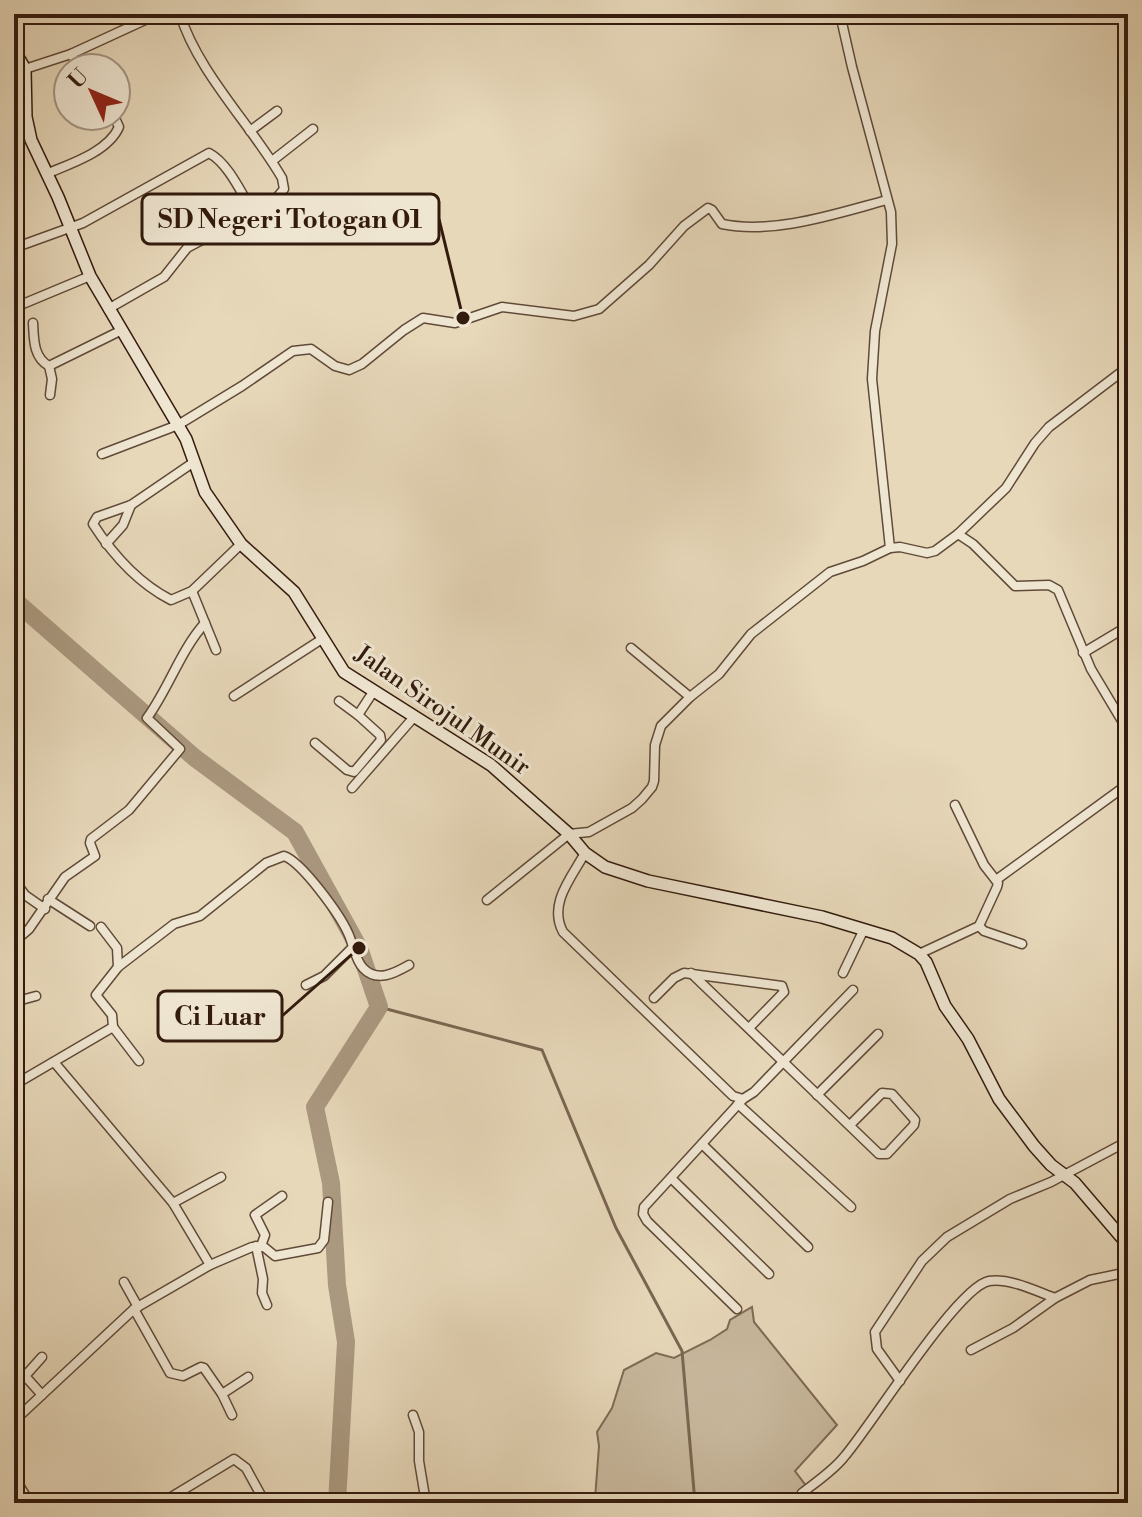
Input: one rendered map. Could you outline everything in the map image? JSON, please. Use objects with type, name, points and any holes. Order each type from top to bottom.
[{"type":"street","points":[[14,23],[33,14]]},
{"type":"street","points":[[75,52],[158,14]]},
{"type":"street","points":[[108,309],[164,277],[187,248],[273,202],[284,189],[285,183],[272,161],[197,51],[184,29],[180,14]]},
{"type":"street","points":[[840,14],[891,212],[892,244],[875,331],[872,379],[890,548]]},
{"type":"street","name":"Jalan Sirojul Munir","points":[[14,50],[25,69],[27,127],[90,276],[178,425],[205,492],[241,544],[294,592],[344,672],[491,765],[569,834],[585,853],[605,867],[648,881],[772,905],[864,929],[892,938],[919,954]]},
{"type":"street","points":[[25,69],[52,60]]},
{"type":"street","points":[[250,131],[277,111]]},
{"type":"street","points":[[272,161],[313,129]]},
{"type":"street","points":[[46,174],[77,161],[116,132]]},
{"type":"street","points":[[14,248],[70,229],[209,153],[226,170],[253,212]]},
{"type":"street","points":[[102,454],[178,425],[242,386],[285,355],[301,348],[311,349],[335,366],[349,370],[362,364],[392,338],[423,318],[455,323],[502,307],[574,316],[599,309],[649,265],[684,226],[708,208],[722,224],[738,227],[804,221],[887,200]]},
{"type":"street","points":[[18,306],[90,276]]},
{"type":"street","points":[[33,323],[37,353],[42,362],[49,366],[52,379],[50,395]]},
{"type":"street","points":[[49,366],[120,331]]},
{"type":"street","points":[[487,900],[569,834],[589,832],[632,808],[647,793],[654,781],[655,745],[661,726],[719,674],[751,634],[823,576],[890,548],[927,553],[935,551],[958,534],[1006,488],[1049,427],[1128,367]]},
{"type":"street","points":[[194,462],[131,505],[94,519],[93,524],[106,544],[134,573],[166,598],[177,600],[192,591],[241,544]]},
{"type":"street","points":[[106,544],[123,525],[131,505]]},
{"type":"street","points":[[958,534],[973,544],[1015,586],[1049,585],[1058,590],[1083,653],[1128,731]]},
{"type":"street","points":[[192,591],[216,650]]},
{"type":"street","points":[[14,942],[29,929],[67,875],[95,856],[91,839],[130,809],[180,749],[147,718],[182,660],[191,638],[205,623]]},
{"type":"street","points":[[1083,653],[1128,626]]},
{"type":"street","points":[[234,696],[322,639]]},
{"type":"street","points":[[631,648],[690,697]]},
{"type":"street","points":[[358,715],[373,692]]},
{"type":"street","points":[[315,743],[347,770],[354,772],[381,740],[380,735],[339,701]]},
{"type":"street","points":[[352,788],[414,717]]},
{"type":"street","points":[[996,880],[1128,784]]},
{"type":"street","points":[[955,805],[984,865],[996,880],[995,894],[979,926],[919,954],[926,962],[945,1006],[968,1039],[990,1086],[1034,1146],[1075,1183],[1128,1245]]},
{"type":"street","points":[[585,853],[561,895],[556,911],[563,932],[851,1207]]},
{"type":"street","points":[[139,1061],[113,1027],[112,1015],[96,995],[118,967],[174,924],[200,916],[266,863],[284,856],[294,861],[331,904],[354,946],[358,961],[368,971],[388,976],[409,965]]},
{"type":"street","points":[[15,881],[25,895],[90,926]]},
{"type":"street","points":[[979,926],[984,931],[1022,944]]},
{"type":"street","points":[[101,927],[117,948],[118,967]]},
{"type":"street","points":[[843,973],[864,929]]},
{"type":"street","points":[[306,985],[324,976],[354,946]]},
{"type":"street","points":[[691,973],[750,1027],[817,1095],[883,1156],[914,1125],[915,1120],[892,1094],[886,1092],[850,1125]]},
{"type":"street","points":[[654,998],[679,974],[782,986],[784,992],[750,1027]]},
{"type":"street","points":[[714,994],[728,979]]},
{"type":"street","points":[[737,1309],[647,1221],[643,1214],[644,1207],[740,1102],[785,1062],[853,990]]},
{"type":"street","points":[[14,1002],[36,996]]},
{"type":"street","points":[[14,1085],[113,1027]]},
{"type":"street","points":[[817,1095],[878,1034]]},
{"type":"street","points":[[54,1062],[173,1203],[210,1265]]},
{"type":"street","points":[[900,1381],[877,1349],[875,1332],[922,1261],[947,1237],[1010,1199],[1128,1141]]},
{"type":"street","points":[[702,1144],[808,1247]]},
{"type":"street","points":[[173,1203],[221,1177]]},
{"type":"street","points":[[671,1178],[769,1274]]},
{"type":"street","points":[[14,1421],[136,1308],[210,1265],[258,1246],[265,1235],[255,1215],[282,1196]]},
{"type":"street","points":[[258,1246],[275,1256],[318,1248],[324,1240],[328,1202]]},
{"type":"street","points":[[258,1246],[263,1273],[262,1293],[267,1305]]},
{"type":"street","points":[[971,1350],[1090,1280],[1128,1272]]},
{"type":"street","points":[[802,1493],[843,1458],[955,1309],[979,1286],[990,1281],[1003,1282],[1055,1298]]},
{"type":"street","points":[[124,1282],[170,1373],[183,1376],[203,1367],[232,1415]]},
{"type":"street","points":[[42,1357],[25,1376],[42,1395]]},
{"type":"street","points":[[222,1394],[248,1377]]},
{"type":"street","points":[[413,1415],[418,1427],[419,1461],[426,1503]]},
{"type":"street","points":[[168,1499],[234,1459],[246,1468],[263,1503]]},
{"type":"street","points":[[14,1477],[30,1503]]},
{"type":"shaded area","points":[[752,1307],[754,1322],[837,1425],[795,1471],[819,1503],[598,1503],[595,1499],[599,1446],[597,1432],[612,1408],[624,1370],[656,1353],[674,1358],[727,1329],[730,1320]]},
{"type":"waterway","points":[[14,600],[195,758],[295,832],[359,948],[379,1007],[315,1107],[331,1183],[337,1285],[346,1342],[337,1503]]},
{"type":"waterway","points":[[379,1007],[542,1050],[616,1228],[682,1351],[695,1503]]},
{"type":"place","name":"SD Negeri Totogan 01","points":[[463,318]]},
{"type":"place","name":"Ci Luar","points":[[359,948]]}]
